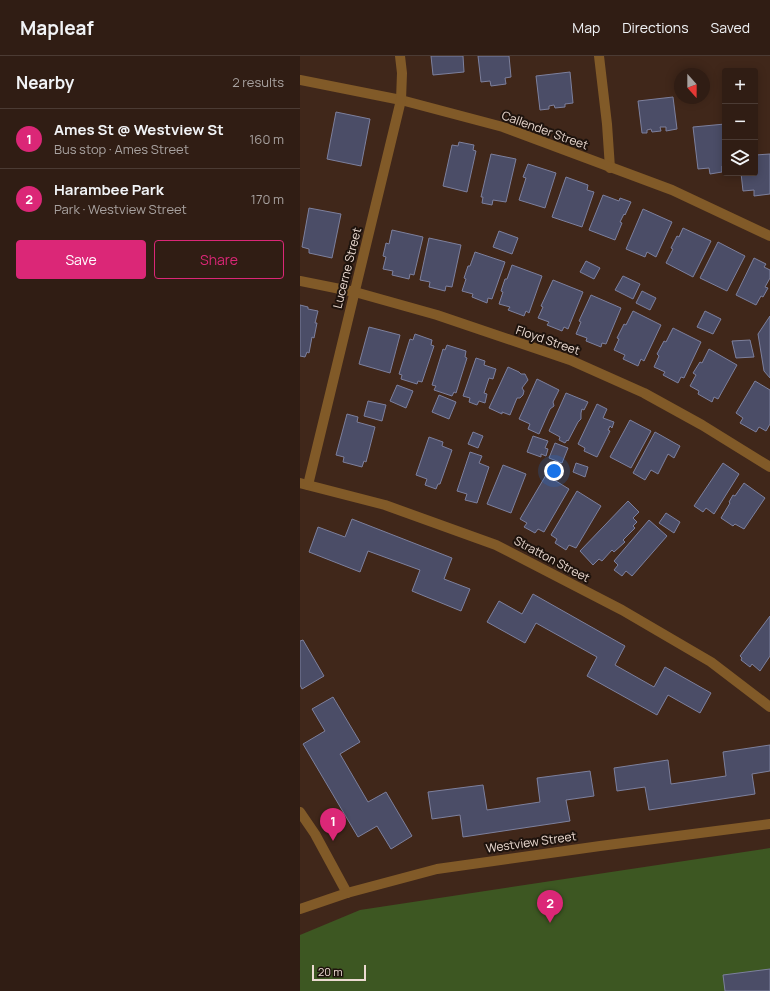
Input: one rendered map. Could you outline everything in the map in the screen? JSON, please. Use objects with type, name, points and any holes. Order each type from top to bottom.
[{"type":"street","name":"Lucerne Street","points":[[304,484],[355,292],[400,100],[402,73],[400,56]]},
{"type":"street","points":[[598,56],[607,124],[610,168]]},
{"type":"street","name":"Callender Street","points":[[300,80],[400,100],[503,127],[672,190],[770,236]]},
{"type":"street","name":"Floyd Street","points":[[300,281],[355,292],[437,315],[570,360],[644,393],[702,425],[770,467]]},
{"type":"street","name":"Stratton Street","points":[[304,484],[384,505],[496,544],[622,610],[711,662],[770,707]]},
{"type":"street","points":[[300,812],[315,834],[347,893]]},
{"type":"street","name":"Westview Street","points":[[300,909],[347,893],[438,869],[770,824]]},
{"type":"green space","points":[[770,848],[770,991],[300,991],[300,935],[360,910]]},
{"type":"building","points":[[431,56],[463,56],[464,72],[433,75]]},
{"type":"building","points":[[478,56],[509,56],[511,77],[505,78],[506,84],[491,86],[490,81],[481,82]]},
{"type":"building","points":[[570,72],[573,103],[565,104],[565,107],[555,108],[554,105],[549,106],[549,109],[540,110],[536,76]]},
{"type":"building","points":[[673,97],[677,129],[666,131],[666,127],[660,127],[661,131],[652,132],[651,129],[647,130],[647,133],[642,133],[638,101]]},
{"type":"building","points":[[336,112],[370,119],[361,166],[327,159]]},
{"type":"building","points":[[722,124],[722,172],[710,174],[709,168],[698,169],[693,127]]},
{"type":"building","points":[[459,142],[474,145],[473,150],[476,151],[467,192],[443,186],[452,145],[458,146]]},
{"type":"building","points":[[491,154],[516,159],[506,202],[493,200],[492,205],[482,203],[483,197],[481,197]]},
{"type":"building","points":[[770,154],[770,194],[754,196],[754,190],[743,191],[741,176],[758,176],[758,155]]},
{"type":"building","points":[[528,164],[556,173],[545,208],[519,200],[526,178],[523,177]]},
{"type":"building","points":[[566,177],[588,185],[587,190],[594,192],[582,227],[552,217]]},
{"type":"building","points":[[603,195],[619,201],[620,198],[631,202],[620,222],[622,223],[615,240],[589,230]]},
{"type":"building","points":[[309,208],[341,214],[332,258],[309,253],[309,249],[302,247]]},
{"type":"building","points":[[643,209],[672,222],[656,257],[647,252],[645,257],[626,249]]},
{"type":"building","points":[[683,228],[711,241],[693,277],[666,263],[673,249],[671,248],[677,236],[679,237]]},
{"type":"building","points":[[392,230],[423,237],[414,275],[410,274],[409,279],[392,275],[393,271],[383,269],[386,257],[383,256],[386,243],[389,244]]},
{"type":"building","points":[[499,231],[518,238],[512,254],[493,247]]},
{"type":"building","points":[[429,238],[461,245],[452,287],[446,286],[445,291],[429,287],[430,282],[420,280]]},
{"type":"building","points":[[718,242],[745,256],[727,291],[700,278]]},
{"type":"building","points":[[475,252],[505,262],[492,299],[488,298],[487,303],[472,297],[473,294],[462,291],[468,266],[470,266]]},
{"type":"building","points":[[754,258],[766,264],[764,267],[770,270],[770,278],[765,287],[768,288],[756,305],[736,295]]},
{"type":"building","points":[[586,261],[600,268],[594,279],[580,272]]},
{"type":"building","points":[[512,265],[542,276],[529,313],[526,311],[524,316],[508,310],[510,307],[499,304],[505,279],[507,279]]},
{"type":"building","points":[[623,276],[640,284],[633,299],[615,290]]},
{"type":"building","points":[[553,280],[583,292],[568,329],[564,327],[562,331],[547,325],[549,322],[538,318],[543,307],[541,306]]},
{"type":"building","points":[[642,291],[656,298],[650,310],[636,303]]},
{"type":"building","points":[[591,295],[621,308],[606,344],[602,343],[601,347],[586,341],[587,338],[576,334],[581,322],[579,321]]},
{"type":"building","points":[[300,305],[308,307],[308,309],[318,311],[315,323],[317,323],[314,338],[312,337],[309,353],[307,352],[305,357],[300,356]]},
{"type":"building","points":[[633,311],[661,325],[644,361],[641,359],[638,366],[623,359],[625,355],[614,350],[619,339],[617,338]]},
{"type":"building","points":[[705,311],[721,319],[713,334],[697,327]]},
{"type":"building","points":[[770,316],[770,378],[764,371],[758,334]]},
{"type":"building","points":[[369,327],[400,335],[390,373],[359,364]]},
{"type":"building","points":[[673,328],[701,342],[684,378],[681,377],[678,383],[663,375],[665,372],[654,367],[659,356],[657,354],[664,341],[666,342]]},
{"type":"building","points":[[415,334],[432,340],[431,345],[434,346],[422,382],[418,381],[417,384],[401,379],[402,375],[399,374],[410,339],[413,340]]},
{"type":"building","points":[[750,340],[754,357],[736,358],[732,341]]},
{"type":"building","points":[[447,345],[466,351],[465,357],[467,358],[456,393],[454,392],[452,396],[434,390],[436,386],[432,385],[443,349],[445,350]]},
{"type":"building","points":[[709,349],[737,365],[718,399],[714,397],[712,402],[698,394],[699,391],[690,386],[696,375],[693,373],[700,362],[702,363]]},
{"type":"building","points":[[476,358],[485,361],[484,365],[496,369],[493,379],[489,378],[484,393],[487,394],[485,403],[479,401],[477,405],[469,402],[470,398],[463,396]]},
{"type":"building","points":[[508,367],[521,374],[525,374],[528,380],[522,388],[524,391],[523,395],[520,398],[517,398],[510,415],[502,412],[502,414],[489,408]]},
{"type":"building","points":[[537,379],[559,390],[553,402],[554,406],[550,409],[539,434],[528,429],[530,424],[519,419]]},
{"type":"building","points":[[755,381],[770,390],[770,424],[766,431],[759,427],[756,432],[740,423],[743,418],[736,413]]},
{"type":"building","points":[[397,385],[413,391],[406,408],[390,401]]},
{"type":"building","points":[[566,393],[588,402],[584,410],[582,409],[581,419],[568,441],[567,440],[565,443],[559,440],[560,437],[549,431]]},
{"type":"building","points":[[439,395],[456,402],[449,419],[432,412]]},
{"type":"building","points":[[368,401],[386,405],[382,421],[364,416]]},
{"type":"building","points":[[597,404],[607,409],[603,418],[614,422],[612,428],[610,426],[608,430],[610,431],[597,457],[584,451],[585,448],[578,444]]},
{"type":"building","points":[[347,414],[358,417],[357,422],[375,427],[366,462],[364,461],[362,467],[343,462],[344,457],[336,455]]},
{"type":"building","points":[[630,420],[651,431],[631,468],[610,457]]},
{"type":"building","points":[[473,432],[483,436],[478,448],[468,444]]},
{"type":"building","points":[[655,432],[680,446],[674,458],[668,454],[658,474],[651,470],[645,480],[633,473]]},
{"type":"building","points":[[533,436],[548,441],[545,448],[548,449],[546,456],[541,454],[541,457],[527,452]]},
{"type":"building","points":[[429,437],[443,442],[442,446],[452,450],[440,484],[438,484],[436,489],[425,485],[427,479],[416,475]]},
{"type":"building","points":[[555,443],[568,448],[562,463],[549,458]]},
{"type":"building","points":[[470,452],[482,456],[479,463],[489,467],[477,503],[465,500],[467,494],[457,491]]},
{"type":"building","points":[[576,463],[588,467],[585,477],[573,472]]},
{"type":"building","points":[[723,463],[739,474],[714,514],[706,508],[703,512],[694,506]]},
{"type":"building","points":[[503,465],[526,474],[511,513],[487,504]]},
{"type":"building","points":[[546,475],[569,489],[544,532],[538,529],[535,533],[524,527],[527,523],[520,519]]},
{"type":"building","points":[[744,483],[765,498],[744,529],[735,524],[733,526],[721,518],[733,495],[735,496]]},
{"type":"building","points":[[577,491],[601,506],[576,548],[569,545],[566,550],[555,543],[557,539],[551,535]]},
{"type":"building","points":[[628,501],[639,512],[633,518],[637,522],[633,526],[635,528],[623,540],[625,542],[614,552],[612,550],[602,561],[599,559],[593,565],[580,551]]},
{"type":"building","points":[[666,513],[680,522],[674,533],[659,523]]},
{"type":"building","points":[[352,519],[452,558],[444,579],[470,589],[461,611],[412,591],[420,570],[368,551],[360,572],[309,552],[318,527],[345,537]]},
{"type":"building","points":[[649,520],[667,536],[632,576],[626,571],[622,576],[614,570],[618,565],[614,561]]},
{"type":"building","points":[[533,594],[625,646],[615,665],[654,687],[665,667],[711,693],[700,713],[668,695],[657,715],[587,676],[597,657],[536,623],[525,643],[487,622],[499,601],[522,614]]},
{"type":"building","points":[[770,616],[770,656],[760,671],[752,664],[750,667],[741,660],[742,658],[740,656]]},
{"type":"building","points":[[303,640],[324,676],[302,689],[300,685],[300,641]]},
{"type":"building","points":[[333,697],[360,742],[340,754],[368,802],[386,792],[412,836],[391,849],[377,826],[358,837],[303,744],[325,731],[312,709]]},
{"type":"building","points":[[770,745],[770,771],[752,774],[755,794],[649,810],[645,787],[617,791],[614,768],[668,760],[671,784],[726,776],[723,752]]},
{"type":"building","points":[[590,771],[594,796],[566,800],[570,821],[463,837],[460,815],[432,819],[428,792],[483,785],[487,810],[540,802],[537,778]]},
{"type":"building","points":[[770,969],[770,991],[725,991],[723,975]]},
{"type":"place","name":"Ames St @ Westview St","points":[[333,841]]},
{"type":"place","name":"Harambee Park","points":[[550,923]]}]
